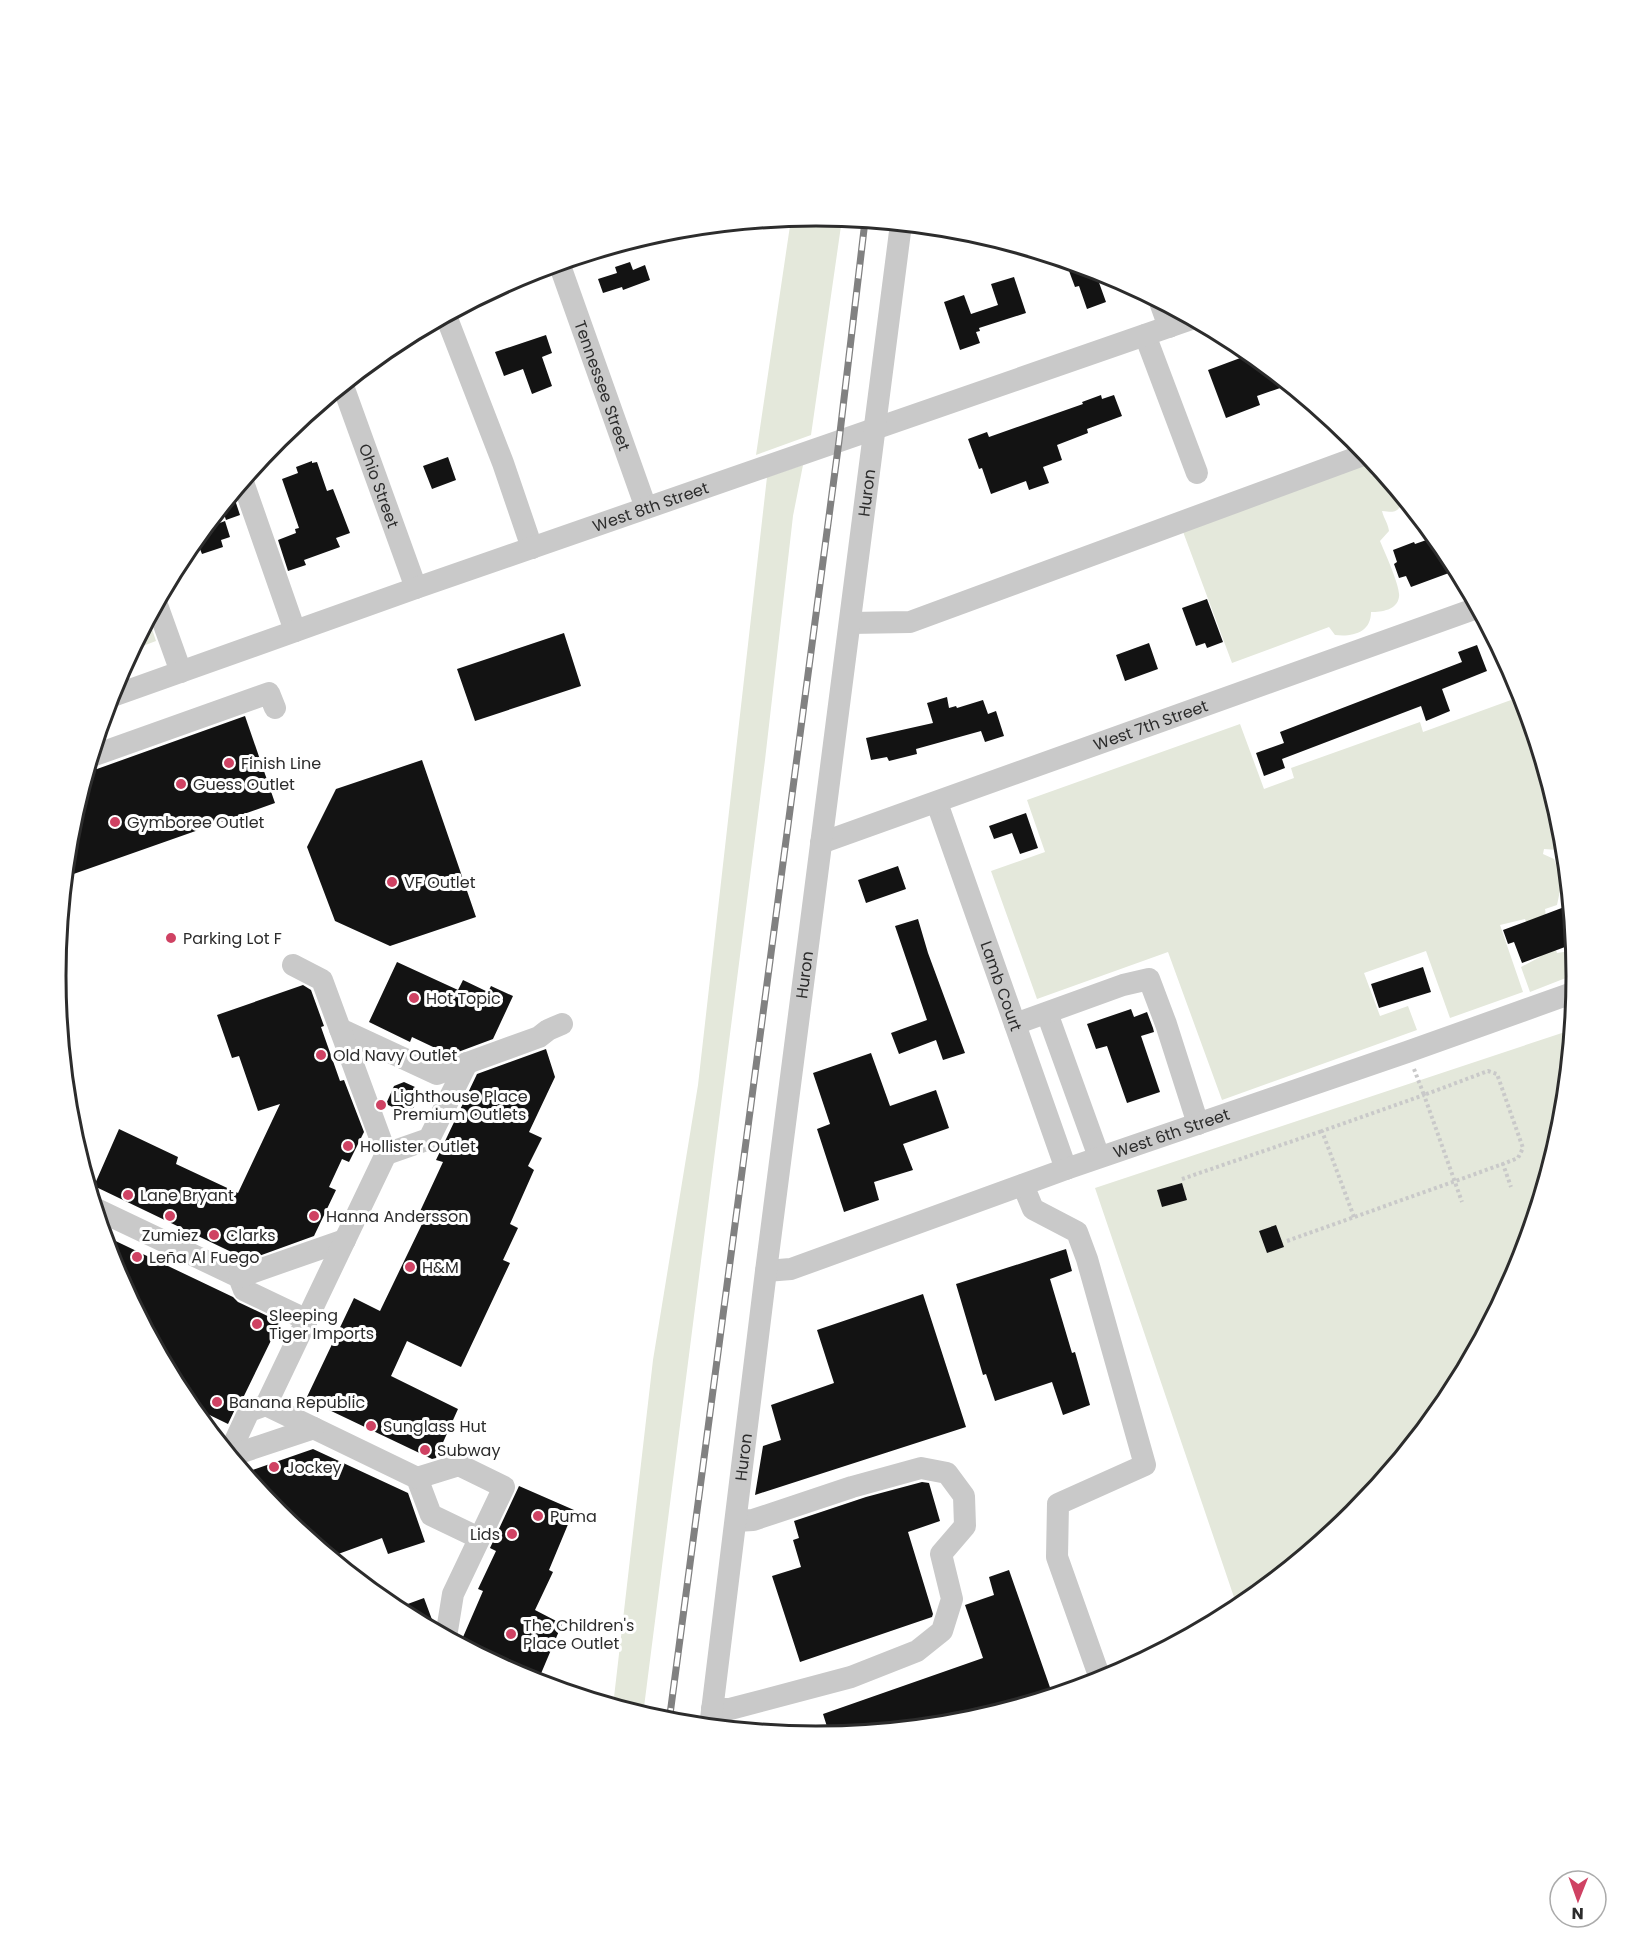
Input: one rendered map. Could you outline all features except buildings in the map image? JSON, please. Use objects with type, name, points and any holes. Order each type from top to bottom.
[{"type":"street","name":"Huron","points":[[711,1718],[766,1271],[900,232]]},
{"type":"street","name":"Tennessee Street","points":[[562,271],[646,508]]},
{"type":"street","points":[[1164,312],[1169,327]]},
{"type":"street","name":"West 8th Street","points":[[122,693],[416,588],[1182,322]]},
{"type":"street","points":[[449,323],[503,463],[532,548]]},
{"type":"street","points":[[1145,335],[1197,473]]},
{"type":"street","name":"Ohio Street","points":[[345,392],[416,588]]},
{"type":"street","points":[[850,623],[910,622],[1357,457]]},
{"type":"street","points":[[246,490],[295,631]]},
{"type":"street","name":"West 7th Street","points":[[821,843],[1470,610]]},
{"type":"street","points":[[159,614],[181,672]]},
{"type":"street","points":[[101,753],[269,693],[275,708]]},
{"type":"street","name":"Lamb Court","points":[[937,803],[1066,1169]]},
{"type":"street","points":[[293,965],[322,980],[386,1154]]},
{"type":"street","points":[[1015,1024],[1123,985],[1149,979],[1167,1024],[1198,1124]]},
{"type":"street","name":"West 6th Street","points":[[766,1271],[791,1269],[1066,1169],[1565,995]]},
{"type":"street","points":[[1047,1013],[1099,1158]]},
{"type":"street","points":[[340,1029],[437,1074],[539,1037],[562,1024]]},
{"type":"street","points":[[233,1448],[249,1411],[266,1405],[386,1154],[429,1139],[467,1063]]},
{"type":"street","points":[[1023,1185],[1033,1209],[1077,1232],[1087,1259],[1145,1466],[1058,1504],[1057,1557],[1098,1671]]},
{"type":"street","points":[[105,1213],[239,1277],[244,1290],[307,1320]]},
{"type":"street","points":[[239,1277],[345,1240]]},
{"type":"street","points":[[266,1405],[417,1478],[459,1465],[504,1487],[453,1594],[447,1629]]},
{"type":"street","points":[[237,1453],[314,1428]]},
{"type":"street","points":[[711,1718],[730,1709],[851,1677],[917,1651],[942,1631],[952,1599],[941,1554],[965,1526],[964,1496],[947,1473],[921,1468],[852,1487],[753,1520],[736,1521]]},
{"type":"street","points":[[417,1478],[431,1515],[479,1538]]},
{"type":"path","points":[[1407,1052],[1462,1202]]},
{"type":"path","points":[[1182,1179],[1488,1071],[1497,1074],[1523,1148],[1518,1158],[1287,1240]]},
{"type":"path","points":[[1322,1131],[1354,1217]]},
{"type":"path","points":[[1503,1164],[1511,1186]]},
{"type":"shaded area","points":[[790,227],[841,227],[811,435],[756,455]]},
{"type":"shaded area","points":[[803,465],[793,516],[765,760],[644,1706],[614,1699],[653,1360],[698,1085],[767,477]]},
{"type":"shaded area","points":[[1364,466],[1400,507],[1396,511],[1382,511],[1389,531],[1380,541],[1397,585],[1398,601],[1388,609],[1371,612],[1368,625],[1354,634],[1335,635],[1329,627],[1232,663],[1182,529]]},
{"type":"shaded area","points":[[152,628],[156,641],[143,646]]},
{"type":"shaded area","points":[[1513,699],[1526,735],[1552,830],[1555,850],[1544,849],[1543,854],[1554,859],[1561,887],[1557,905],[1545,909],[1557,953],[1565,952],[1566,978],[1530,992],[1521,967],[1540,957],[1525,919],[1500,925],[1523,992],[1450,1018],[1426,951],[1364,973],[1380,1016],[1408,1006],[1417,1030],[1222,1100],[1168,952],[1037,999],[991,871],[1045,852],[1027,800],[1240,724],[1264,789],[1294,778],[1291,768],[1420,722],[1423,732]]},
{"type":"shaded area","points":[[1563,1033],[1552,1123],[1526,1218],[1509,1264],[1466,1352],[1440,1393],[1380,1471],[1311,1540],[1273,1572],[1235,1599],[1095,1188]]},
{"type":"railway","points":[[670,1712],[839,441],[864,228]]},
{"type":"place","name":"Finish Line","points":[[229,763]]},
{"type":"place","name":"Guess Outlet","points":[[181,784]]},
{"type":"place","name":"Gymboree Outlet","points":[[115,822]]},
{"type":"place","name":"VF Outlet","points":[[392,882]]},
{"type":"place","name":"Parking Lot F","points":[[171,938]]},
{"type":"place","name":"Hot Topic","points":[[414,998]]},
{"type":"place","name":"Old Navy Outlet","points":[[321,1055]]},
{"type":"place","name":"Lighthouse Place Premium Outlets","points":[[381,1105]]},
{"type":"place","name":"Hollister Outlet","points":[[348,1146]]},
{"type":"place","name":"Lane Bryant","points":[[128,1195]]},
{"type":"place","name":"Zumiez","points":[[170,1216]]},
{"type":"place","name":"Hanna Andersson","points":[[314,1216]]},
{"type":"place","name":"Clarks","points":[[214,1235]]},
{"type":"place","name":"Leña Al Fuego","points":[[137,1257]]},
{"type":"place","name":"H&M","points":[[410,1267]]},
{"type":"place","name":"Sleeping Tiger Imports","points":[[257,1324]]},
{"type":"place","name":"Banana Republic","points":[[217,1402]]},
{"type":"place","name":"Sunglass Hut","points":[[371,1426]]},
{"type":"place","name":"Subway","points":[[425,1450]]},
{"type":"place","name":"Jockey","points":[[274,1467]]},
{"type":"place","name":"Puma","points":[[538,1516]]},
{"type":"place","name":"Lids","points":[[512,1534]]},
{"type":"place","name":"The Children's Place Outlet","points":[[511,1634]]}]
